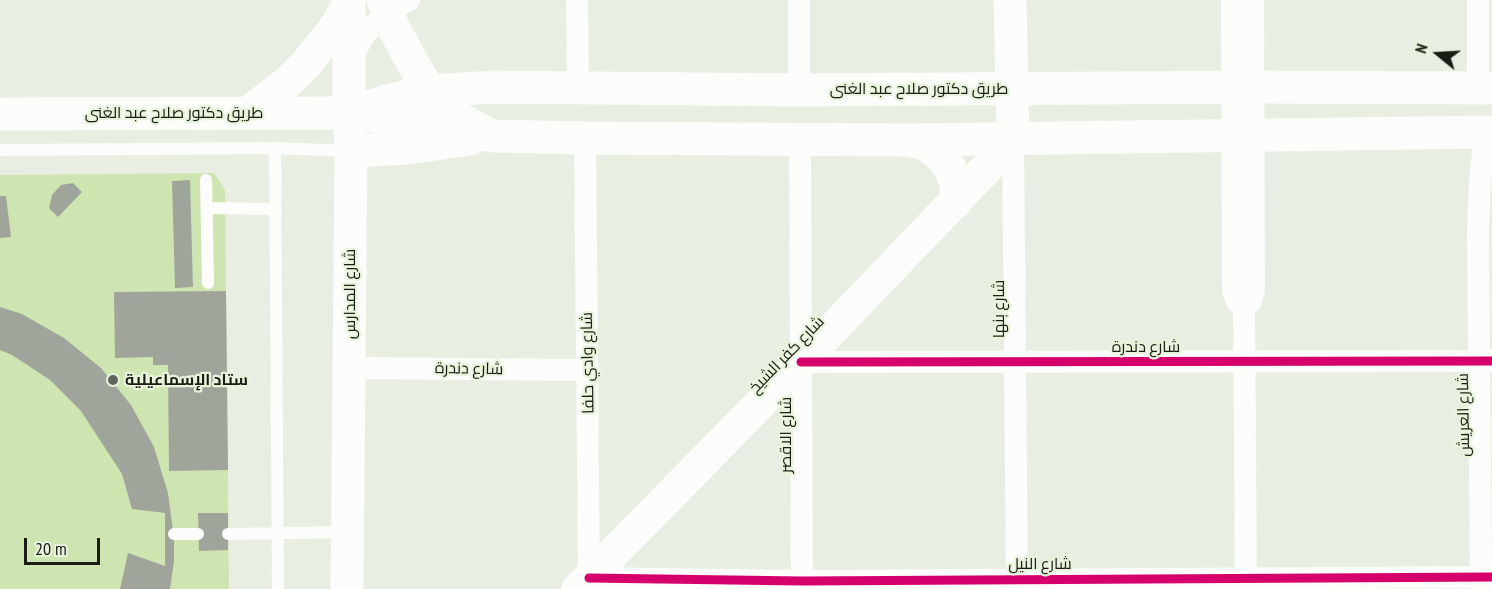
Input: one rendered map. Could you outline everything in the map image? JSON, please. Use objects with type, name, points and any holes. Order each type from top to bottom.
[{"type":"main road","name":"شارع بنها","points":[[1010,0],[1013,137]]},
{"type":"main road","name":"شارع المدارس","points":[[347,589],[351,151],[349,2]]},
{"type":"main road","points":[[249,112],[288,82],[306,64],[337,24],[349,2]]},
{"type":"main road","points":[[393,4],[420,76],[430,91],[460,119],[493,136]]},
{"type":"main road","name":"طريق دكتور صلاح عبد الغنى","points":[[349,113],[430,91],[494,87],[800,90],[1485,88]]},
{"type":"main road","name":"طريق دكتور صلاح عبد الغنى","points":[[0,114],[349,113],[429,123],[493,136],[585,138],[908,140],[1244,134],[1488,133]]},
{"type":"main road","points":[[351,151],[409,148],[493,136]]},
{"type":"main road","name":"شارع كفر الشيخ","points":[[585,585],[956,202],[999,156],[1013,137]]},
{"type":"main road","points":[[908,140],[925,144],[939,154],[950,168],[956,184],[956,202]]},
{"type":"street","points":[[577,0],[578,88]]},
{"type":"street","points":[[799,0],[800,90]]},
{"type":"street","points":[[1232,0],[1243,87],[1254,291],[1251,301],[1244,309],[1246,584]]},
{"type":"street","points":[[1243,87],[1253,0]]},
{"type":"street","points":[[1478,0],[1485,88]]},
{"type":"street","points":[[350,59],[366,33],[393,4]]},
{"type":"street","name":"شارع العريش","points":[[1485,581],[1485,226],[1480,181],[1488,133]]},
{"type":"street","name":"شارع بنها","points":[[1013,137],[1017,584]]},
{"type":"street","name":"شارع وادي حلفا","points":[[585,138],[588,370],[585,585]]},
{"type":"street","name":"شارع الاقصر","points":[[800,138],[802,585]]},
{"type":"street","name":"شارع دندرة","points":[[801,363],[1485,361]]},
{"type":"street","name":"شارع دندرة","points":[[350,368],[588,370]]},
{"type":"street","name":"شارع النيل","points":[[585,585],[1246,584],[1485,581]]},
{"type":"lane","points":[[0,150],[276,148],[351,151]]},
{"type":"lane","points":[[276,148],[278,589]]},
{"type":"lane","points":[[206,180],[208,283]]},
{"type":"lane","points":[[207,208],[276,208]]},
{"type":"lane","points":[[228,534],[348,532]]},
{"type":"lane","points":[[174,534],[198,534]]},
{"type":"green space","name":"ستاد الإسماعيلية","points":[[214,173],[225,190],[229,589],[0,589],[0,175]]},
{"type":"building","points":[[190,180],[193,287],[175,288],[172,181]]},
{"type":"building","points":[[73,183],[82,192],[58,217],[49,208],[52,195],[61,185]]},
{"type":"building","points":[[0,196],[6,196],[11,237],[0,238]]},
{"type":"building","points":[[226,291],[228,470],[169,471],[168,365],[153,365],[153,357],[115,358],[114,292]]},
{"type":"building","points":[[0,307],[22,314],[64,338],[101,368],[131,405],[154,447],[168,493],[174,538],[170,589],[120,589],[128,553],[165,566],[165,513],[132,509],[122,474],[81,411],[50,380],[12,355],[0,350]]},
{"type":"building","points":[[198,513],[228,513],[228,550],[199,551]]},
{"type":"cycle path","points":[[801,362],[1492,361]]},
{"type":"cycle path","points":[[589,578],[802,581],[1492,577]]},
{"type":"place","name":"ستاد الإسماعيلية","points":[[113,380]]}]
